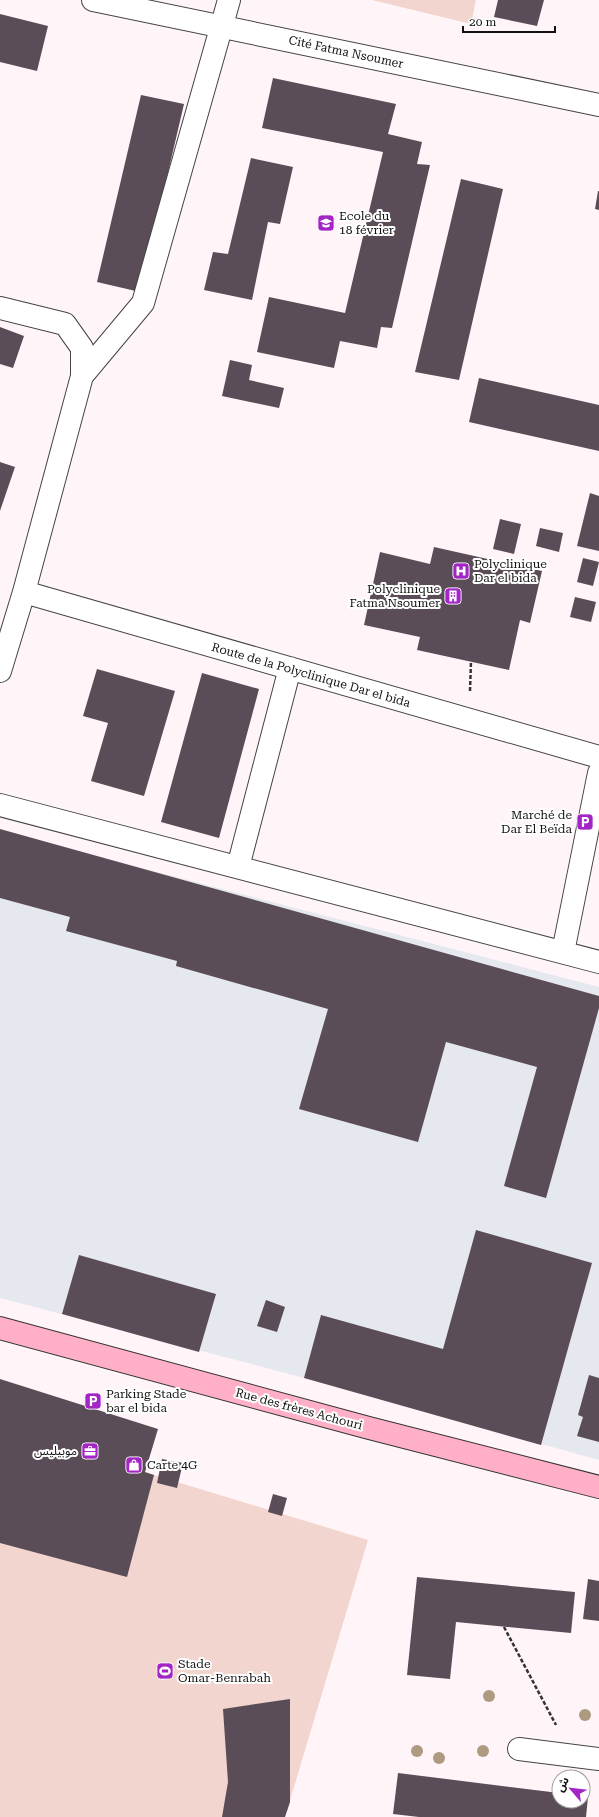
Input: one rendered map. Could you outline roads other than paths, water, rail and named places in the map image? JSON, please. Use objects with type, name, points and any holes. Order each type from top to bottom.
[{"type":"street","name":"Cité Fatma Nsoumer","points":[[93,0],[599,105]]},
{"type":"street","points":[[82,376],[143,303],[229,0]]},
{"type":"street","points":[[0,308],[65,324],[82,348],[82,376],[24,592],[0,671]]},
{"type":"street","name":"Route de la Polyclinique Dar el bida","points":[[24,592],[599,757]]},
{"type":"street","points":[[238,867],[290,668]]},
{"type":"street","points":[[563,952],[599,772]]},
{"type":"street","points":[[0,805],[599,962]]},
{"type":"street","name":"Rue des frères Achouri","points":[[0,1328],[370,1428],[599,1487]]},
{"type":"street","points":[[519,1749],[599,1759]]},
{"type":"place","name":"Ecole du 18 février","points":[[326,223]]},
{"type":"place","name":"Polyclinique Dar el bida","points":[[461,571]]},
{"type":"place","name":"Polyclinique Fatma Nsoumer","points":[[453,596]]},
{"type":"place","name":"Marché de Dar El Beïda","points":[[585,822]]},
{"type":"place","name":"Parking Stade bar el bida","points":[[93,1401]]},
{"type":"place","name":"موبيليس","points":[[90,1451]]},
{"type":"place","name":"Carte 4G","points":[[134,1465]]},
{"type":"place","name":"Stade Omar-Benrabah","points":[[165,1671]]}]
